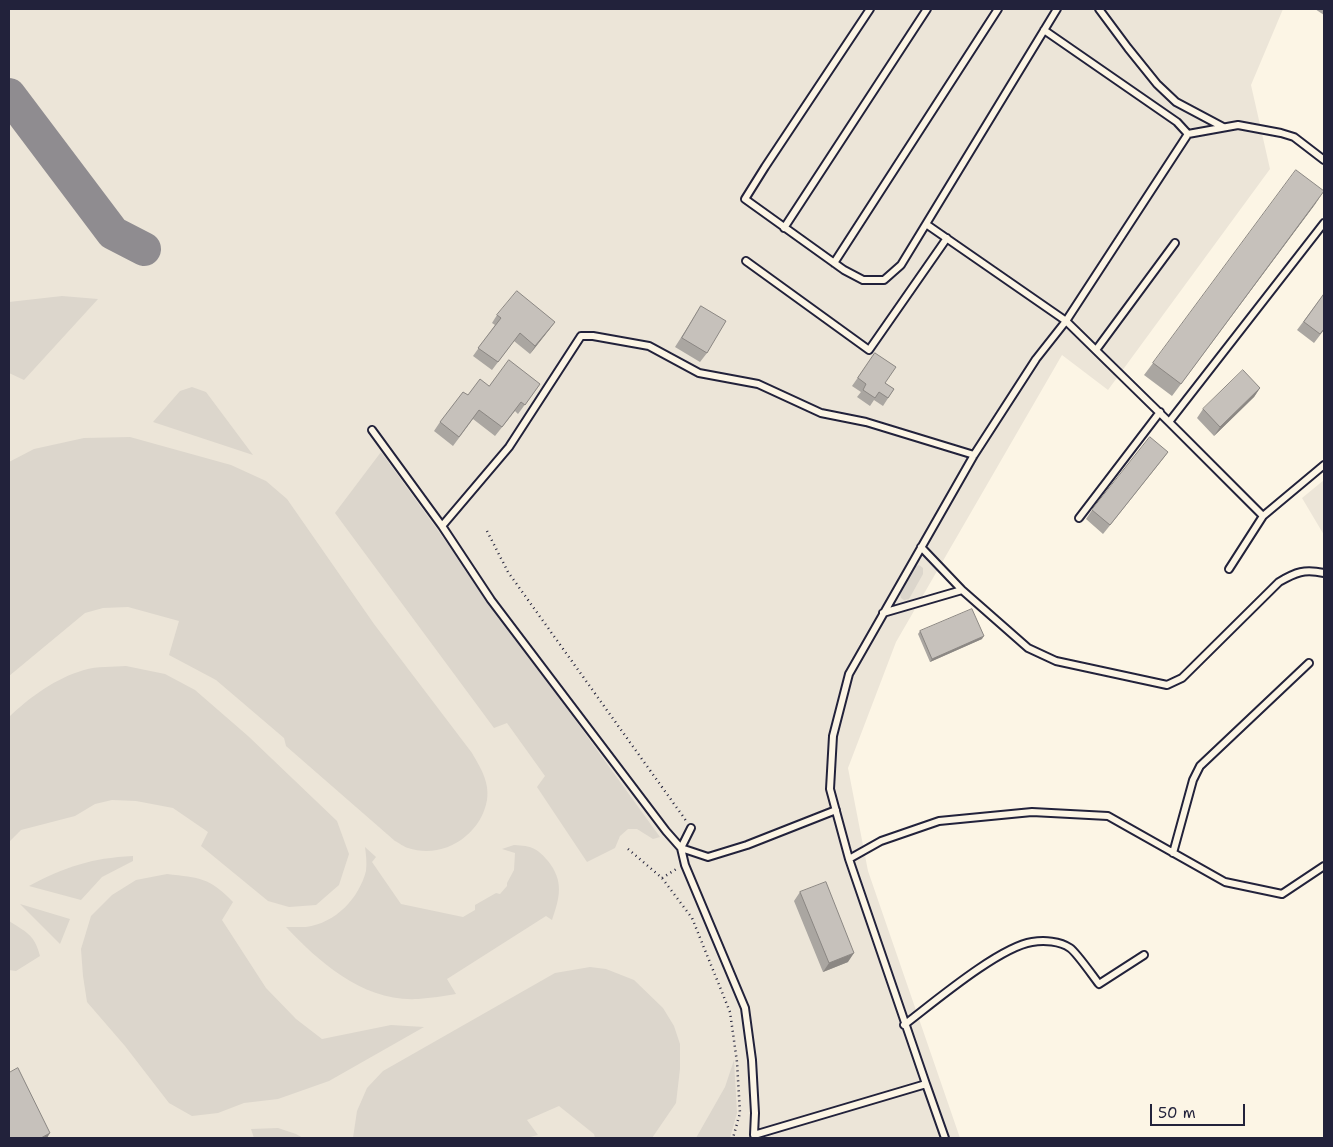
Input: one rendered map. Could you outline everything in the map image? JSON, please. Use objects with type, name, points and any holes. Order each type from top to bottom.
[{"type":"lane","points":[[870,9],[745,200],[834,263],[863,280],[884,280],[901,265],[1057,9]]},
{"type":"lane","points":[[784,228],[926,9]]},
{"type":"lane","points":[[834,263],[998,9]]},
{"type":"lane","points":[[1099,9],[1157,84],[1176,102],[1223,127]]},
{"type":"lane","points":[[1044,30],[1177,122],[1188,134]]},
{"type":"lane","points":[[945,1138],[904,1025],[849,859],[830,789],[833,736],[849,674],[974,455],[1036,359],[1066,321],[1188,134],[1238,125],[1294,137],[1324,160]]},
{"type":"lane","points":[[1169,422],[1324,223]]},
{"type":"lane","points":[[926,224],[1066,321],[1263,516]]},
{"type":"lane","points":[[746,261],[869,350],[947,238]]},
{"type":"lane","points":[[1096,350],[1175,243]]},
{"type":"lane","points":[[442,526],[509,447],[581,336],[593,336],[649,346],[699,372],[758,384],[822,413],[866,422],[974,455]]},
{"type":"lane","points":[[1079,518],[1160,412]]},
{"type":"lane","points":[[372,430],[442,526],[491,600],[666,831],[681,848],[685,865],[745,1008],[752,1060],[755,1113],[753,1136],[926,1084]]},
{"type":"lane","points":[[1229,569],[1263,516],[1324,464]]},
{"type":"lane","points":[[921,547],[962,590],[1028,648],[1056,661],[1167,685],[1182,678],[1279,582],[1296,572],[1311,570],[1324,573]]},
{"type":"lane","points":[[883,613],[962,590]]},
{"type":"lane","points":[[1173,853],[1193,780],[1200,766],[1309,663]]},
{"type":"lane","points":[[681,848],[708,857],[747,845],[836,810]]},
{"type":"lane","points":[[849,859],[881,841],[939,821],[1032,812],[1108,816],[1225,882],[1282,894],[1324,866]]},
{"type":"lane","points":[[681,848],[691,828]]},
{"type":"lane","points":[[904,1025],[989,962],[1032,942],[1054,942],[1070,948],[1099,984],[1144,955]]},
{"type":"path","points":[[487,531],[508,572],[691,828]]},
{"type":"path","points":[[628,849],[662,878],[692,918],[730,1012],[737,1062],[740,1113],[733,1138]]},
{"type":"path","points":[[662,878],[671,871]]},
{"type":"shaded area","points":[[9,9],[1283,9],[1251,85],[1270,169],[1108,390],[1062,355],[896,642],[848,768],[868,871],[960,1138],[9,1138]]},
{"type":"shaded area","points":[[62,296],[98,299],[24,380],[9,373],[9,302]]},
{"type":"shaded area","points":[[192,387],[206,392],[253,455],[153,422],[180,391]]},
{"type":"shaded area","points":[[130,437],[231,465],[266,481],[287,499],[374,624],[472,753],[484,775],[488,793],[487,800],[483,813],[469,834],[458,842],[434,850],[421,851],[408,848],[395,841],[286,746],[284,738],[216,680],[169,655],[179,621],[128,607],[103,608],[85,613],[9,676],[9,462],[34,449],[84,438]]},
{"type":"shaded area","points":[[381,452],[660,837],[653,839],[637,829],[628,829],[620,836],[615,848],[587,862],[537,787],[545,776],[507,723],[494,728],[335,513]]},
{"type":"shaded area","points":[[1324,480],[1324,535],[1302,498]]},
{"type":"shaded area","points":[[919,565],[923,568],[923,574],[909,599],[904,600],[900,594],[915,567]]},
{"type":"shaded area","points":[[126,666],[165,674],[195,690],[248,736],[337,821],[349,854],[339,885],[316,905],[289,907],[268,901],[201,846],[208,832],[173,808],[136,801],[112,800],[95,804],[75,816],[21,830],[9,842],[9,717],[35,695],[74,673],[100,667]]},
{"type":"shaded area","points":[[514,845],[537,850],[553,868],[559,889],[552,920],[546,916],[447,979],[456,994],[418,999],[398,998],[379,994],[361,987],[344,978],[313,954],[286,927],[317,925],[345,908],[363,881],[366,871],[365,847],[376,857],[372,862],[401,904],[463,917],[475,910],[475,905],[496,893],[500,894],[507,886],[514,870],[515,853],[502,849]]},
{"type":"shaded area","points":[[133,856],[133,861],[102,877],[81,900],[29,886],[67,869],[91,861]]},
{"type":"shaded area","points":[[167,874],[203,880],[217,888],[233,902],[222,920],[266,988],[296,1019],[322,1039],[391,1025],[424,1027],[329,1081],[278,1099],[244,1103],[218,1113],[192,1116],[169,1103],[125,1046],[87,1002],[81,949],[91,916],[112,895],[136,880]]},
{"type":"shaded area","points":[[20,904],[70,919],[60,944]]},
{"type":"shaded area","points":[[9,921],[25,931],[35,943],[40,956],[16,971],[9,970]]},
{"type":"shaded area","points":[[590,967],[606,969],[634,980],[663,1008],[674,1026],[680,1044],[680,1069],[676,1103],[652,1138],[595,1138],[594,1134],[559,1106],[527,1120],[538,1135],[526,1138],[353,1138],[357,1111],[367,1088],[383,1071],[555,973]]},
{"type":"shaded area","points":[[734,1060],[737,1113],[730,1138],[696,1138],[725,1087]]},
{"type":"shaded area","points":[[278,1128],[303,1138],[254,1138],[251,1129]]},
{"type":"building","points":[[1296,170],[1324,191],[1181,384],[1153,363]]},
{"type":"building","points":[[517,291],[555,322],[535,346],[520,333],[498,362],[478,348],[501,318],[497,315]]},
{"type":"building","points":[[1324,294],[1324,329],[1320,334],[1304,322]]},
{"type":"building","points":[[701,306],[726,321],[707,353],[682,338]]},
{"type":"building","points":[[875,353],[896,367],[885,383],[894,389],[888,398],[879,392],[875,398],[863,390],[866,384],[858,378]]},
{"type":"building","points":[[509,360],[540,384],[525,405],[521,402],[502,427],[479,410],[459,437],[440,422],[463,392],[468,395],[480,379],[489,386]]},
{"type":"building","points":[[1243,370],[1260,388],[1220,427],[1203,409]]},
{"type":"building","points":[[1150,437],[1168,452],[1110,525],[1092,510]]},
{"type":"building","points":[[972,609],[984,636],[932,659],[920,631]]},
{"type":"building","points":[[826,882],[854,953],[829,963],[800,892]]},
{"type":"building","points":[[18,1068],[50,1133],[41,1138],[9,1138],[9,1073]]},
{"type":"taxiway","points":[[9,95],[113,233],[144,249]]}]
